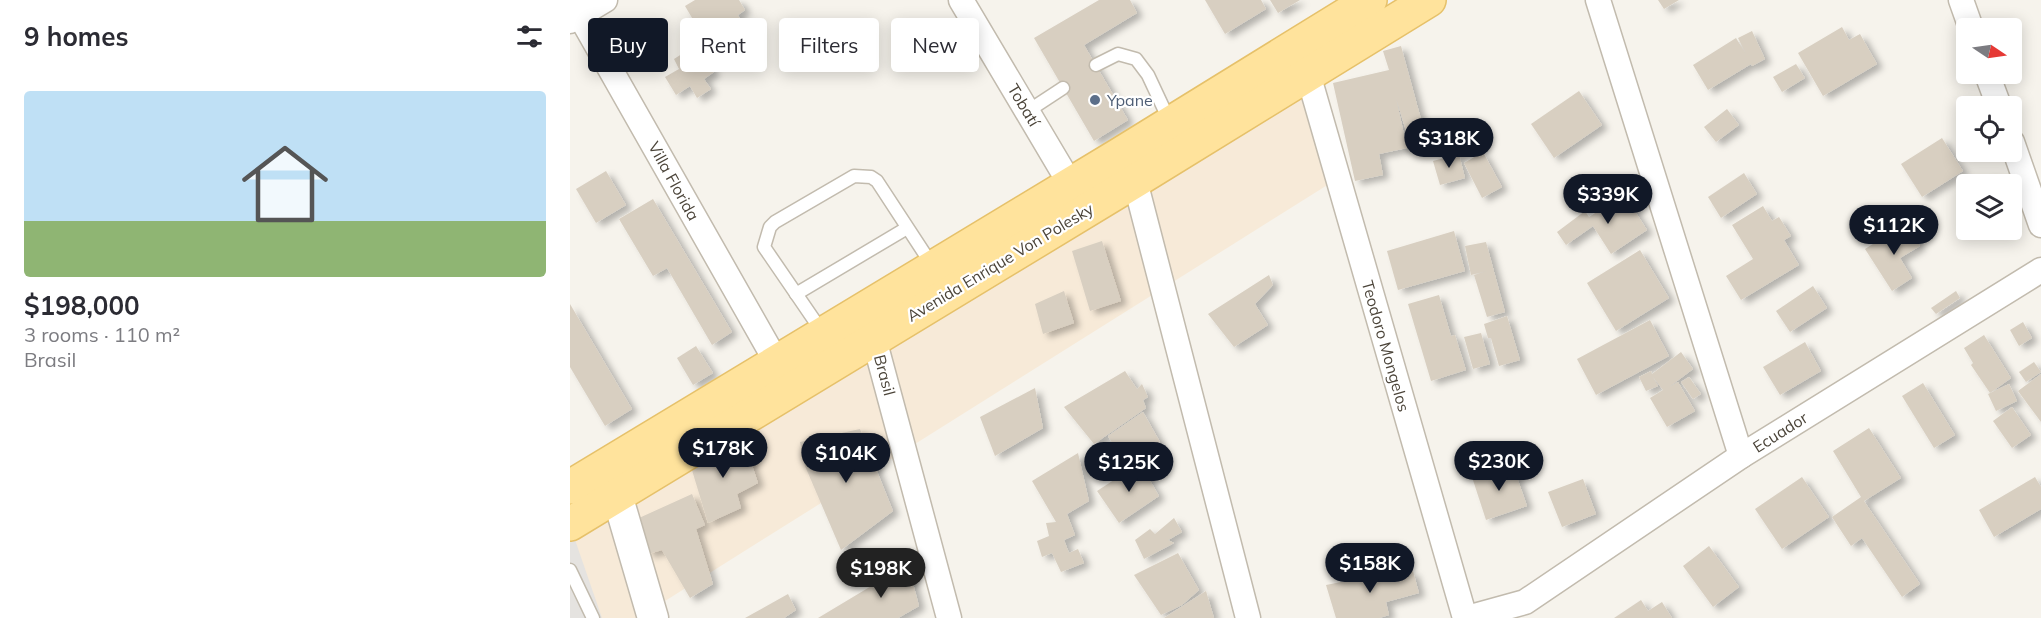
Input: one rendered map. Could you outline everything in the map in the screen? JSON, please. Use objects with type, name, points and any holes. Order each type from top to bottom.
[{"type":"main road","name":"Avenida Enrique Von Polesky","points":[[1127,168],[1171,123],[1370,0]]},
{"type":"main road","name":"Avenida Enrique Von Polesky","points":[[570,524],[609,481],[776,361],[932,266],[1078,196],[1308,74],[1429,0]]},
{"type":"main road","name":"Avenida Enrique Von Polesky","points":[[570,487],[609,481],[875,338],[1078,196]]},
{"type":"street","points":[[574,12],[604,0]]},
{"type":"street","name":"Tobatí","points":[[961,0],[1078,196]]},
{"type":"street","points":[[1598,0],[1741,456]]},
{"type":"street","points":[[1961,0],[1967,18]]},
{"type":"street","name":"Villa Florida","points":[[574,12],[776,361]]},
{"type":"street","name":"Teodoro Mongelos","points":[[1308,74],[1466,618]]},
{"type":"street","points":[[2019,162],[2041,225]]},
{"type":"street","points":[[1127,168],[1248,618]]},
{"type":"street","name":"Ecuador","points":[[1466,618],[1530,610],[1741,456],[2041,270]]},
{"type":"street","name":"Brasil","points":[[864,308],[875,338],[949,618]]},
{"type":"street","points":[[609,481],[653,618]]},
{"type":"lane","points":[[1095,65],[1118,54],[1136,59],[1148,75],[1171,123]]},
{"type":"lane","points":[[1028,111],[1063,88]]},
{"type":"lane","points":[[823,333],[764,246],[770,226],[775,222],[854,176],[871,177],[877,181],[932,266]]},
{"type":"lane","points":[[796,294],[907,228]]},
{"type":"lane","points":[[570,570],[593,618]]},
{"type":"shaded area","points":[[1298,81],[1329,184],[638,618],[570,618],[573,534],[576,540]]},
{"type":"shaded area","points":[[573,534],[602,618],[570,618],[570,536]]},
{"type":"building","points":[[695,0],[739,0],[745,10],[738,15],[740,18],[692,18],[685,6]]},
{"type":"building","points":[[1099,0],[1130,0],[1137,13],[1084,45],[1128,120],[1094,141],[1034,38]]},
{"type":"building","points":[[1205,0],[1261,0],[1266,9],[1225,34]]},
{"type":"building","points":[[1270,0],[1300,0],[1278,13]]},
{"type":"building","points":[[1658,0],[1679,0],[1664,9]]},
{"type":"building","points":[[1842,27],[1849,40],[1860,34],[1877,64],[1823,96],[1798,53]]},
{"type":"building","points":[[1752,31],[1765,59],[1752,66],[1751,64],[1708,90],[1693,65],[1736,38],[1746,54],[1738,38]]},
{"type":"building","points":[[1401,46],[1424,130],[1407,134],[1396,98],[1407,148],[1379,154],[1383,175],[1355,181],[1333,83],[1389,70],[1383,51]]},
{"type":"building","points":[[680,55],[680,72],[714,72],[704,79],[711,89],[697,98],[690,86],[676,95],[665,77],[679,69],[674,59]]},
{"type":"building","points":[[1796,64],[1805,78],[1782,92],[1773,77]]},
{"type":"building","points":[[1579,91],[1602,125],[1554,158],[1531,124]]},
{"type":"building","points":[[1727,109],[1739,125],[1716,142],[1704,127]]},
{"type":"building","points":[[1942,138],[1963,171],[1922,197],[1901,164]]},
{"type":"building","points":[[1483,152],[1502,187],[1482,198],[1464,163]]},
{"type":"building","points":[[1459,154],[1465,178],[1440,185],[1433,161]]},
{"type":"building","points":[[606,171],[626,205],[596,223],[576,189]]},
{"type":"building","points":[[1744,173],[1757,194],[1721,218],[1708,197]]},
{"type":"building","points":[[1624,194],[1647,230],[1611,254],[1593,226],[1566,245],[1557,232],[1585,211],[1589,217]]},
{"type":"building","points":[[653,199],[732,332],[712,345],[667,268],[653,276],[619,219]]},
{"type":"building","points":[[1763,206],[1772,221],[1779,217],[1791,236],[1784,240],[1799,265],[1741,300],[1726,276],[1753,259],[1732,225]]},
{"type":"building","points":[[1906,223],[1920,246],[1900,258],[1912,278],[1892,291],[1865,249]]},
{"type":"building","points":[[1454,231],[1465,271],[1398,290],[1387,251]]},
{"type":"building","points":[[1102,241],[1121,301],[1090,311],[1072,251]]},
{"type":"building","points":[[1486,242],[1505,312],[1487,317],[1474,275],[1487,271],[1471,275],[1465,246]]},
{"type":"building","points":[[1640,250],[1669,298],[1616,331],[1587,283]]},
{"type":"building","points":[[1269,275],[1273,285],[1255,304],[1268,325],[1234,347],[1208,314]]},
{"type":"building","points":[[1813,286],[1827,308],[1790,332],[1776,311]]},
{"type":"building","points":[[1064,291],[1074,323],[1043,334],[1035,304]]},
{"type":"building","points":[[1956,291],[1960,298],[1936,314],[1931,308]]},
{"type":"building","points":[[1439,295],[1451,336],[1455,335],[1466,370],[1431,381],[1408,304]]},
{"type":"building","points":[[570,304],[632,409],[605,426],[570,367]]},
{"type":"building","points":[[1507,316],[1520,360],[1499,366],[1491,338],[1488,338],[1484,324]]},
{"type":"building","points":[[1650,320],[1669,356],[1596,395],[1577,359]]},
{"type":"building","points":[[2023,322],[2032,338],[2019,346],[2010,330]]},
{"type":"building","points":[[1481,333],[1490,364],[1473,369],[1464,337]]},
{"type":"building","points":[[1984,335],[2011,378],[1990,393],[1971,365],[1973,363],[1964,348]]},
{"type":"building","points":[[1805,342],[1821,371],[1780,395],[1763,367]]},
{"type":"building","points":[[696,346],[713,373],[693,385],[677,358]]},
{"type":"building","points":[[1681,352],[1693,369],[1669,387],[1678,382],[1695,411],[1667,427],[1650,398],[1663,390],[1653,377],[1658,386],[1646,391],[1639,377],[1651,371],[1652,374]]},
{"type":"building","points":[[2034,362],[2041,372],[2026,382],[2019,372]]},
{"type":"building","points":[[1125,371],[1137,389],[1142,384],[1148,397],[1143,400],[1146,408],[1094,444],[1064,407]]},
{"type":"building","points":[[2041,374],[2041,422],[2018,391]]},
{"type":"building","points":[[1689,377],[1701,394],[1693,399],[1681,382]]},
{"type":"building","points":[[1923,383],[1955,435],[1934,448],[1902,396]]},
{"type":"building","points":[[2009,384],[2017,401],[1996,411],[1988,394]]},
{"type":"building","points":[[1035,388],[1043,428],[995,456],[980,417]]},
{"type":"building","points":[[2012,407],[2031,435],[2012,448],[1993,421]]},
{"type":"building","points":[[1143,412],[1160,442],[1125,465],[1108,436]]},
{"type":"building","points":[[1869,428],[1901,478],[1864,501],[1920,584],[1902,597],[1862,538],[1851,546],[1832,517],[1861,497],[1833,451]]},
{"type":"building","points":[[860,429],[893,511],[841,550],[805,466],[800,442]]},
{"type":"building","points":[[744,441],[758,483],[737,494],[741,508],[708,523],[688,457]]},
{"type":"building","points":[[1078,453],[1089,501],[1067,514],[1075,535],[1064,540],[1069,553],[1078,549],[1084,563],[1061,572],[1052,553],[1042,557],[1037,541],[1049,536],[1046,523],[1056,522],[1032,481]]},
{"type":"building","points":[[1140,463],[1159,496],[1119,523],[1097,491]]},
{"type":"building","points":[[1512,463],[1527,506],[1486,520],[1472,477]]},
{"type":"building","points":[[1802,477],[1829,517],[1782,549],[1755,509]]},
{"type":"building","points":[[2035,477],[2041,487],[2041,509],[1994,537],[1979,510]]},
{"type":"building","points":[[1583,479],[1596,514],[1562,527],[1548,492]]},
{"type":"building","points":[[692,494],[705,525],[696,529],[713,584],[690,598],[662,550],[648,554],[639,518]]},
{"type":"building","points":[[1174,518],[1182,532],[1168,540],[1174,543],[1144,559],[1135,540],[1150,529],[1155,534]]},
{"type":"building","points":[[1709,546],[1739,587],[1713,607],[1683,566]]},
{"type":"building","points":[[1178,553],[1199,590],[1182,605],[1161,615],[1134,575]]},
{"type":"building","points":[[908,564],[919,606],[898,618],[818,618]]},
{"type":"building","points":[[1371,569],[1372,579],[1413,571],[1419,593],[1386,602],[1389,615],[1379,618],[1336,618],[1326,585],[1351,580],[1352,573]]},
{"type":"building","points":[[1206,591],[1214,618],[1164,618]]},
{"type":"building","points":[[788,594],[796,610],[784,618],[745,618]]},
{"type":"building","points":[[1641,600],[1648,611],[1662,602],[1672,618],[1614,618]]},
{"type":"place","name":"Ypane","points":[[1095,100]]}]
